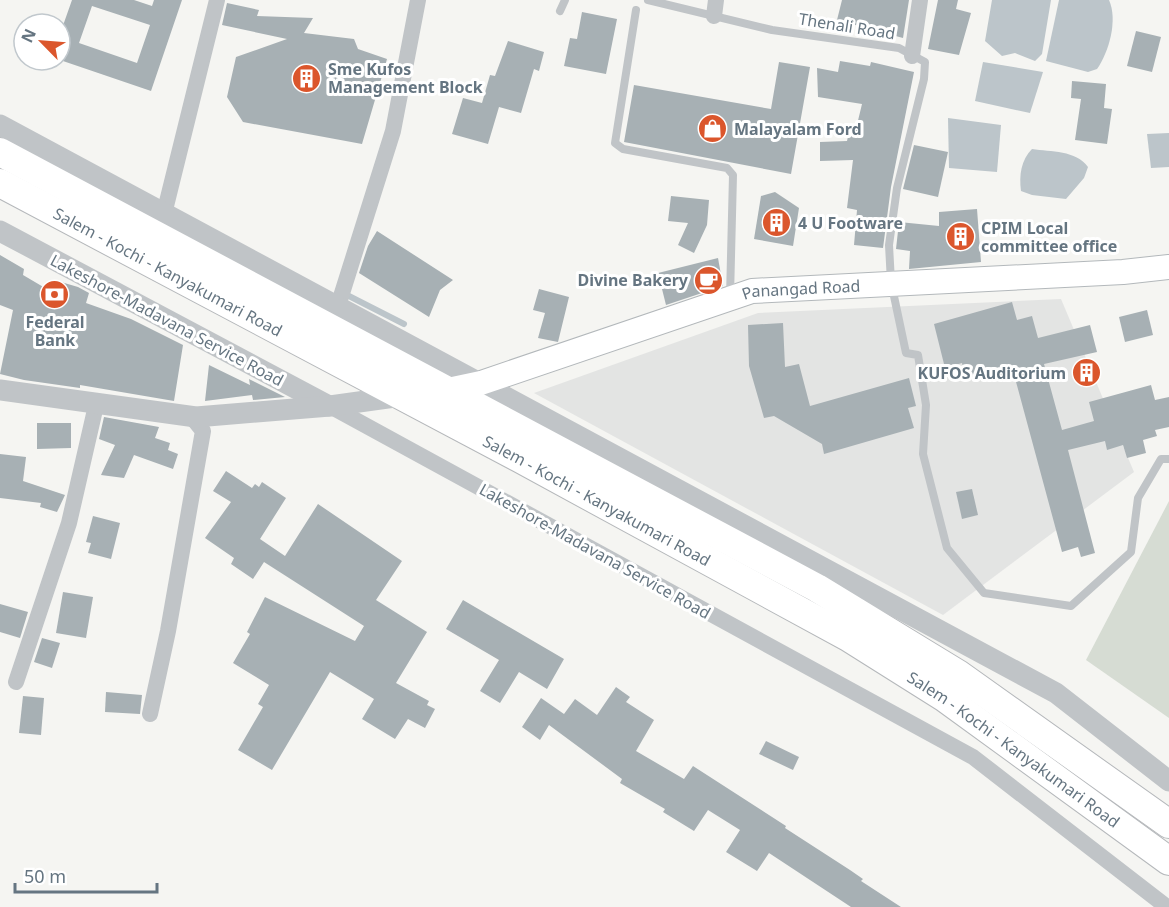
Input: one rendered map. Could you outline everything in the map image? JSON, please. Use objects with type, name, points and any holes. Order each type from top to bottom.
[{"type":"highway","name":"Salem - Kochi - Kanyakumari Road","points":[[0,152],[817,588],[958,674],[1169,824]]},
{"type":"highway","name":"Salem - Kochi - Kanyakumari Road","points":[[0,183],[402,396],[848,637],[945,698],[1169,861]]},
{"type":"highway","points":[[402,396],[448,390]]},
{"type":"main road","name":"Panangad Road","points":[[448,390],[481,382],[752,291],[891,282],[1123,272],[1169,267]]},
{"type":"street","points":[[164,214],[217,0]]},
{"type":"street","points":[[338,306],[393,132],[418,0]]},
{"type":"street","points":[[912,56],[920,0]]},
{"type":"street","points":[[0,125],[1056,693],[1169,781]]},
{"type":"street","name":"Lakeshore-Madavana Service Road","points":[[0,231],[330,406],[973,757],[1167,907]]},
{"type":"street","points":[[0,390],[97,401],[191,416],[330,406],[402,396]]},
{"type":"street","points":[[16,682],[69,523],[97,401]]},
{"type":"street","points":[[150,714],[168,631],[203,431],[191,416]]},
{"type":"lane","points":[[560,11],[565,0]]},
{"type":"lane","name":"Thenali Road","points":[[648,0],[715,8],[772,30],[899,48],[926,62],[924,79],[897,188],[888,245],[891,282]]},
{"type":"lane","points":[[636,10],[615,144],[623,149],[727,168],[733,174],[730,298]]},
{"type":"lane","points":[[891,282],[906,353],[918,355],[926,405],[923,454],[947,548],[984,592],[1071,606],[1131,552],[1138,498],[1161,459],[1169,459]]},
{"type":"shaded area","points":[[992,0],[1051,0],[1042,54],[1035,61],[1015,53],[1002,56],[985,41]]},
{"type":"shaded area","points":[[1059,0],[1109,0],[1113,17],[1111,36],[1097,69],[1088,72],[1046,61]]},
{"type":"shaded area","points":[[983,62],[1043,72],[1030,113],[975,101]]},
{"type":"shaded area","points":[[948,118],[1001,125],[997,172],[949,168]]},
{"type":"shaded area","points":[[1169,133],[1169,167],[1151,168],[1147,134]]},
{"type":"shaded area","points":[[1032,149],[1077,157],[1088,167],[1084,178],[1066,199],[1032,195],[1021,191],[1022,168],[1025,158]]},
{"type":"shaded area","points":[[1061,299],[1134,472],[943,615],[534,393],[758,313]]},
{"type":"shaded area","points":[[1169,501],[1169,718],[1086,660]]},
{"type":"building","points":[[72,0],[134,0],[152,6],[154,0],[182,0],[151,91],[72,64],[72,12],[68,12]],"holes":[[[92,6],[150,25],[137,63],[79,43]]]},
{"type":"building","points":[[842,0],[909,0],[903,38],[837,20]]},
{"type":"building","points":[[938,0],[958,0],[956,9],[971,13],[959,55],[928,49]]},
{"type":"building","name":"Sme Kufos Management Block","points":[[227,3],[259,10],[257,16],[313,18],[304,33],[354,39],[358,49],[387,59],[362,144],[243,122],[227,97],[236,57],[287,39],[222,25]]},
{"type":"building","points":[[582,12],[617,19],[606,74],[564,66],[570,38],[577,39]]},
{"type":"building","points":[[1136,31],[1161,37],[1152,72],[1127,66]]},
{"type":"building","points":[[508,41],[544,52],[539,71],[534,69],[521,113],[499,107],[488,144],[452,134],[463,98],[482,103],[490,75],[495,76]]},
{"type":"building","points":[[840,61],[870,66],[871,62],[914,72],[891,187],[883,248],[854,245],[857,210],[847,208],[853,160],[820,161],[820,142],[847,141],[849,132],[855,133],[862,104],[818,97],[817,68],[838,72]]},
{"type":"building","name":"Malayalam Ford","points":[[779,62],[810,67],[791,174],[624,142],[634,85],[771,109]]},
{"type":"building","points":[[1072,81],[1106,84],[1104,108],[1112,109],[1107,144],[1075,140],[1081,99],[1071,98]]},
{"type":"building","points":[[914,145],[948,152],[938,197],[903,189]]},
{"type":"building","name":"4 U Footware","points":[[775,192],[799,208],[793,246],[754,239],[761,196]]},
{"type":"building","points":[[671,196],[709,200],[707,225],[694,253],[678,245],[688,223],[668,221]]},
{"type":"building","points":[[977,209],[981,262],[909,269],[910,251],[896,249],[899,222],[939,226],[939,212]]},
{"type":"building","points":[[377,231],[453,280],[440,290],[429,317],[359,273],[368,246]]},
{"type":"building","points":[[0,255],[24,269],[23,275],[57,295],[61,282],[78,287],[89,293],[86,303],[131,319],[183,345],[174,401],[80,385],[80,388],[24,380],[0,374],[13,310],[0,305]]},
{"type":"building","points":[[718,258],[723,286],[666,305],[658,273]]},
{"type":"building","points":[[539,289],[569,297],[558,342],[538,338],[545,313],[533,310]]},
{"type":"building","points":[[1012,302],[1017,320],[1032,316],[1038,338],[1090,325],[1097,352],[1044,364],[1062,430],[1094,421],[1089,402],[1151,385],[1155,400],[1169,397],[1169,427],[1155,430],[1157,436],[1143,440],[1146,453],[1127,458],[1123,445],[1107,450],[1105,441],[1068,450],[1095,553],[1081,557],[1078,547],[1062,552],[1012,367],[966,380],[962,363],[945,368],[934,324]]},
{"type":"building","points":[[1147,310],[1153,335],[1125,342],[1119,317]]},
{"type":"building","points":[[783,323],[785,367],[799,364],[810,406],[909,378],[916,406],[908,408],[914,428],[824,454],[822,444],[774,416],[764,418],[749,366],[748,325]]},
{"type":"building","points":[[209,365],[250,385],[249,379],[285,397],[253,400],[252,395],[205,401]]},
{"type":"building","points":[[104,417],[159,427],[155,438],[170,443],[168,450],[178,454],[173,469],[134,455],[124,478],[101,475],[115,445],[99,439]]},
{"type":"building","points":[[37,423],[71,423],[71,448],[37,449]]},
{"type":"building","points":[[0,454],[26,457],[23,481],[65,495],[57,512],[40,507],[41,503],[0,498]]},
{"type":"building","points":[[226,471],[252,488],[255,484],[259,487],[262,482],[286,498],[260,539],[285,556],[318,504],[402,561],[376,600],[427,632],[396,683],[429,701],[427,705],[435,709],[425,728],[408,719],[395,739],[362,719],[374,699],[330,672],[272,770],[238,750],[263,707],[258,704],[269,685],[233,663],[250,634],[247,632],[265,597],[355,641],[364,626],[264,562],[253,579],[231,564],[234,558],[205,538],[231,502],[213,491]]},
{"type":"building","points":[[972,489],[978,515],[962,519],[956,492]]},
{"type":"building","points":[[93,516],[120,523],[111,559],[88,553],[91,543],[86,542]]},
{"type":"building","points":[[63,592],[93,597],[86,638],[56,633]]},
{"type":"building","points":[[463,600],[564,659],[547,689],[519,672],[500,703],[480,691],[499,660],[446,629]]},
{"type":"building","points":[[0,604],[28,612],[20,638],[0,632]]},
{"type":"building","points":[[42,638],[60,643],[52,668],[34,662]]},
{"type":"building","points":[[616,687],[630,697],[626,702],[654,720],[636,751],[684,779],[693,766],[786,826],[785,828],[850,870],[863,879],[861,881],[901,907],[851,907],[769,853],[757,871],[726,852],[740,830],[708,810],[694,831],[663,812],[665,809],[620,783],[622,779],[549,725],[540,740],[522,727],[541,698],[564,714],[575,699],[597,715]]},
{"type":"building","points":[[106,692],[142,695],[140,714],[105,712]]},
{"type":"building","points":[[23,696],[44,698],[41,735],[19,733]]},
{"type":"building","points":[[766,741],[799,757],[793,770],[759,754]]},
{"type":"waterway","points":[[345,294],[404,324]]},
{"type":"place","name":"Sme Kufos Management Block","points":[[307,78]]},
{"type":"place","name":"Malayalam Ford","points":[[713,129]]},
{"type":"place","name":"4 U Footware","points":[[777,223]]},
{"type":"place","name":"CPIM Local committee office","points":[[960,237]]},
{"type":"place","name":"Divine Bakery","points":[[709,280]]},
{"type":"place","name":"Federal Bank","points":[[55,294]]},
{"type":"place","name":"KUFOS Auditorium","points":[[1087,373]]}]
